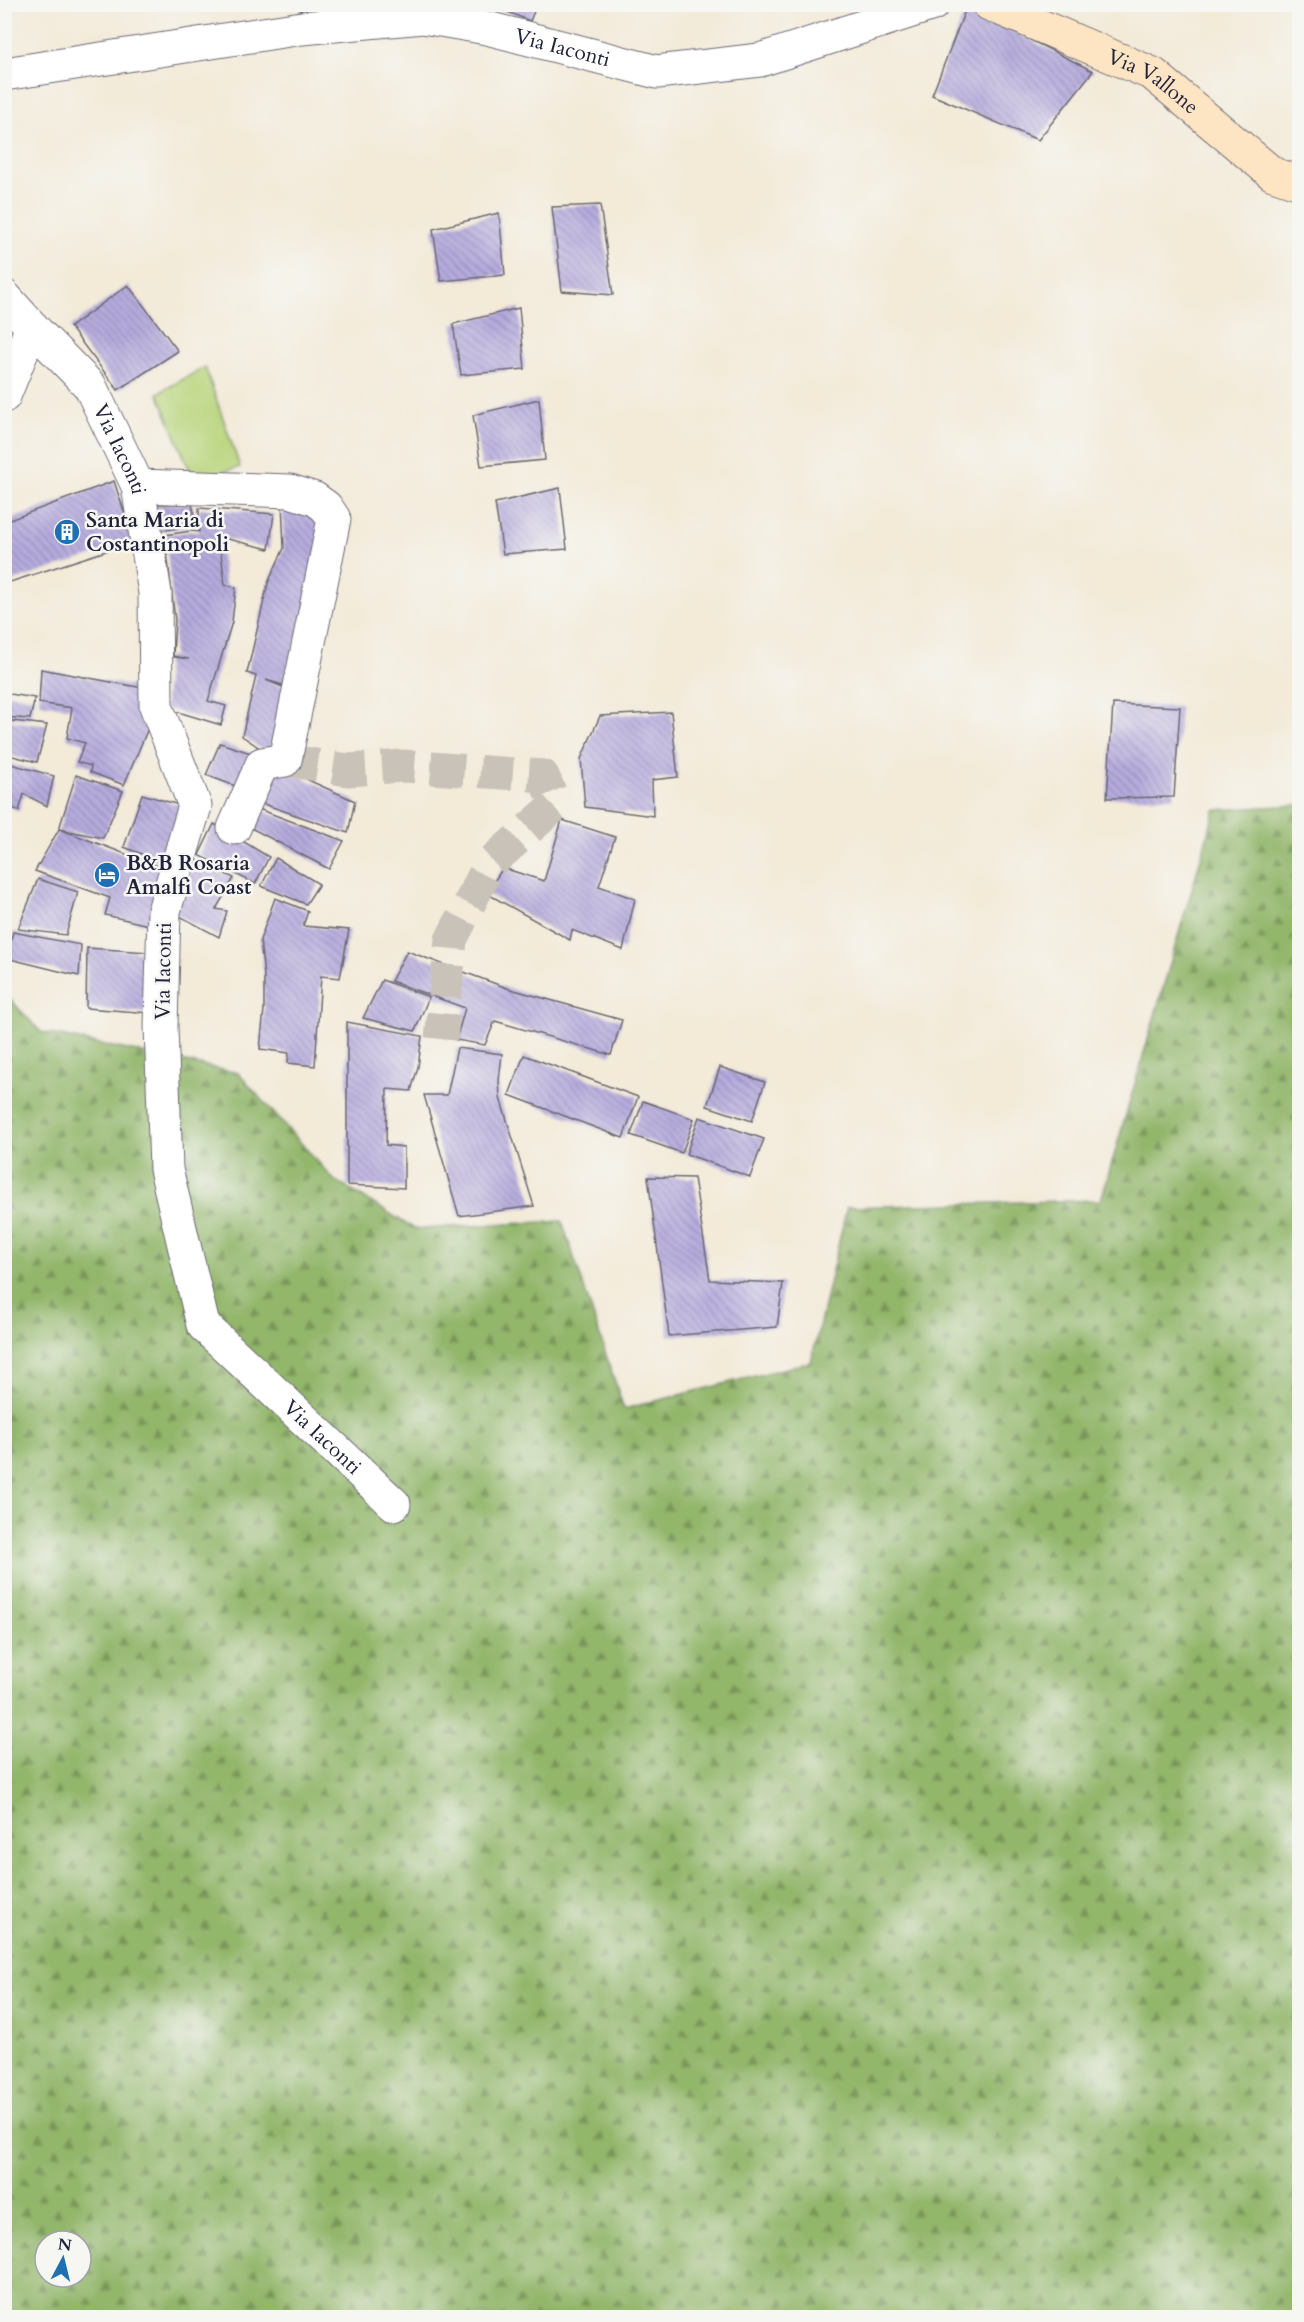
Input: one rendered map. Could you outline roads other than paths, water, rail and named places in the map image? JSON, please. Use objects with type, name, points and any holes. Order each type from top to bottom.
[{"type":"street","name":"Via Iaconti","points":[[4,74],[302,28],[423,17],[487,28],[657,72],[760,60],[933,4]]},
{"type":"street","name":"Via Vallone","points":[[989,4],[1153,74],[1273,174],[1299,183]]},
{"type":"street","name":"Via Iaconti","points":[[4,296],[90,386],[138,486],[155,593],[156,705],[195,806],[164,910],[162,1026],[166,1169],[203,1325],[394,1504]]},
{"type":"street","points":[[4,396],[32,327]]},
{"type":"street","points":[[138,486],[290,491],[315,499],[326,507],[334,519],[285,760],[261,764],[234,828]]},
{"type":"tunnel","points":[[285,760],[348,770],[403,766],[543,776],[556,805],[490,863],[451,940],[441,1039]]},
{"type":"place","name":"Santa Maria di Costantinopoli","points":[[67,532]]},
{"type":"place","name":"B&B Rosaria Amalfi Coast","points":[[107,875]]}]
